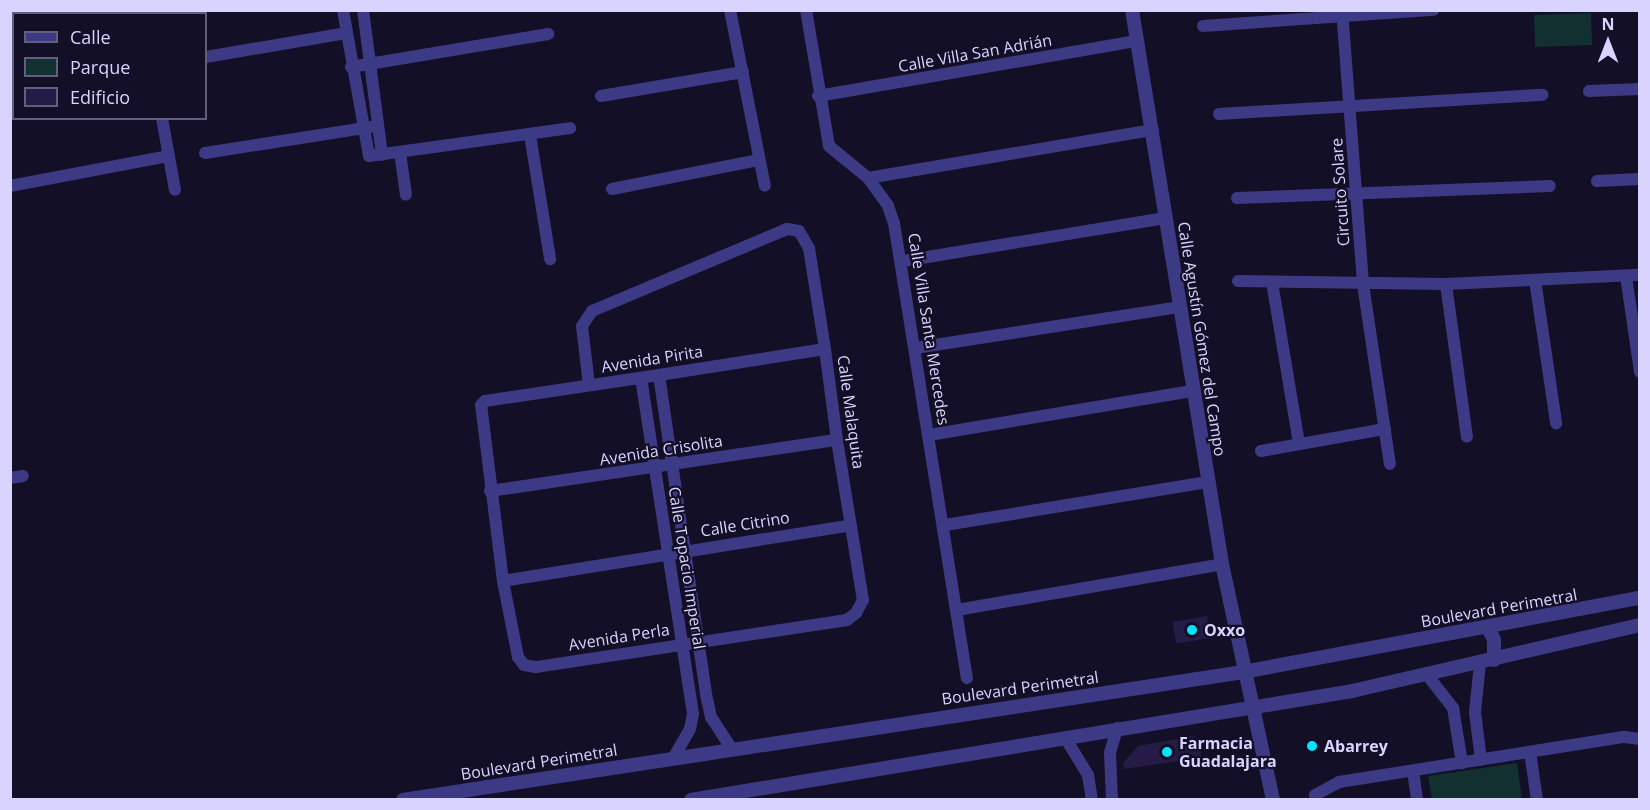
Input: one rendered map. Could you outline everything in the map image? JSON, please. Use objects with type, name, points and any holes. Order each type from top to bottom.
[{"type":"street","points":[[343,10],[365,151],[371,157],[570,128]]},
{"type":"street","points":[[363,10],[382,155]]},
{"type":"street","points":[[730,10],[765,186]]},
{"type":"street","name":"Calle Villa Santa Mercedes","points":[[806,10],[818,96],[829,146],[868,178],[888,206],[903,261],[967,678]]},
{"type":"street","name":"Calle Agustín Gómez del Campo","points":[[1132,10],[1222,564],[1243,672],[1273,800]]},
{"type":"street","points":[[1203,26],[1248,17],[1433,10]]},
{"type":"street","name":"Circuito Solare","points":[[1342,13],[1363,284],[1390,464]]},
{"type":"street","points":[[207,57],[347,33]]},
{"type":"street","points":[[351,67],[548,34]]},
{"type":"street","name":"Calle Villa San Adrián","points":[[818,96],[1137,41]]},
{"type":"street","points":[[601,96],[743,72]]},
{"type":"street","points":[[1589,91],[1640,89]]},
{"type":"street","points":[[1220,114],[1350,104],[1542,95]]},
{"type":"street","points":[[162,120],[175,190]]},
{"type":"street","points":[[205,153],[378,126]]},
{"type":"street","points":[[868,178],[1153,130]]},
{"type":"street","points":[[530,135],[550,259]]},
{"type":"street","points":[[400,152],[406,195]]},
{"type":"street","points":[[10,186],[169,156]]},
{"type":"street","points":[[612,189],[759,160]]},
{"type":"street","points":[[1597,181],[1640,179]]},
{"type":"street","points":[[1237,198],[1550,186]]},
{"type":"street","points":[[903,261],[1166,218]]},
{"type":"street","name":"Calle Malaquita","points":[[589,386],[582,326],[591,311],[787,230],[799,231],[809,248],[863,600]]},
{"type":"street","points":[[1238,281],[1446,284],[1640,275]]},
{"type":"street","points":[[1626,276],[1640,372]]},
{"type":"street","points":[[1535,279],[1556,423]]},
{"type":"street","points":[[1272,282],[1299,443]]},
{"type":"street","points":[[1446,284],[1467,437]]},
{"type":"street","points":[[915,348],[1179,307]]},
{"type":"street","name":"Avenida Pirita","points":[[490,491],[480,410],[485,401],[825,349]]},
{"type":"street","name":"Calle Topacio Imperial","points":[[659,375],[704,681],[710,711],[717,730],[730,748]]},
{"type":"street","name":"Calle Topacio Imperial","points":[[641,378],[670,552],[693,714]]},
{"type":"street","points":[[930,435],[1193,391]]},
{"type":"street","points":[[1261,450],[1385,429]]},
{"type":"street","name":"Avenida Crisolita","points":[[490,491],[655,469],[837,440]]},
{"type":"street","points":[[10,478],[23,476]]},
{"type":"street","points":[[945,525],[1208,482]]},
{"type":"street","points":[[490,491],[503,580]]},
{"type":"street","name":"Calle Citrino","points":[[503,580],[850,525]]},
{"type":"street","points":[[957,610],[1222,564]]},
{"type":"street","name":"Avenida Perla","points":[[503,580],[518,657],[524,665],[536,667],[698,640],[847,620],[856,613],[863,600]]},
{"type":"street","name":"Boulevard Perimetral","points":[[403,800],[481,794],[730,748],[1243,672],[1640,598]]},
{"type":"street","points":[[691,800],[723,797],[1428,676],[1640,625]]},
{"type":"street","points":[[1481,760],[1475,725],[1487,661],[1495,648],[1488,628]]},
{"type":"street","points":[[1428,676],[1446,696],[1458,728],[1462,763]]},
{"type":"street","points":[[688,684],[704,681]]},
{"type":"street","points":[[673,758],[690,729],[693,714],[710,711]]},
{"type":"street","points":[[1458,728],[1475,725]]},
{"type":"street","points":[[1112,800],[1108,780],[1117,728]]},
{"type":"street","points":[[1315,795],[1339,782],[1624,737],[1640,739]]},
{"type":"street","points":[[1066,739],[1090,783],[1092,800]]},
{"type":"street","points":[[1530,752],[1537,800]]},
{"type":"street","points":[[1413,771],[1417,800]]},
{"type":"street","points":[[1090,783],[1108,780]]},
{"type":"green space","points":[[1591,13],[1592,45],[1535,47],[1534,15]]},
{"type":"green space","points":[[1517,763],[1522,799],[1432,799],[1428,776]]},
{"type":"building","name":"Oxxo","points":[[1207,616],[1211,638],[1176,644],[1173,622]]},
{"type":"building","name":"Farmacia Guadalajara","points":[[1192,736],[1203,745],[1200,758],[1124,769],[1123,763],[1138,746]]},
{"type":"place","name":"Oxxo","points":[[1192,630]]},
{"type":"place","name":"Abarrey","points":[[1312,746]]},
{"type":"place","name":"Farmacia Guadalajara","points":[[1167,752]]}]
